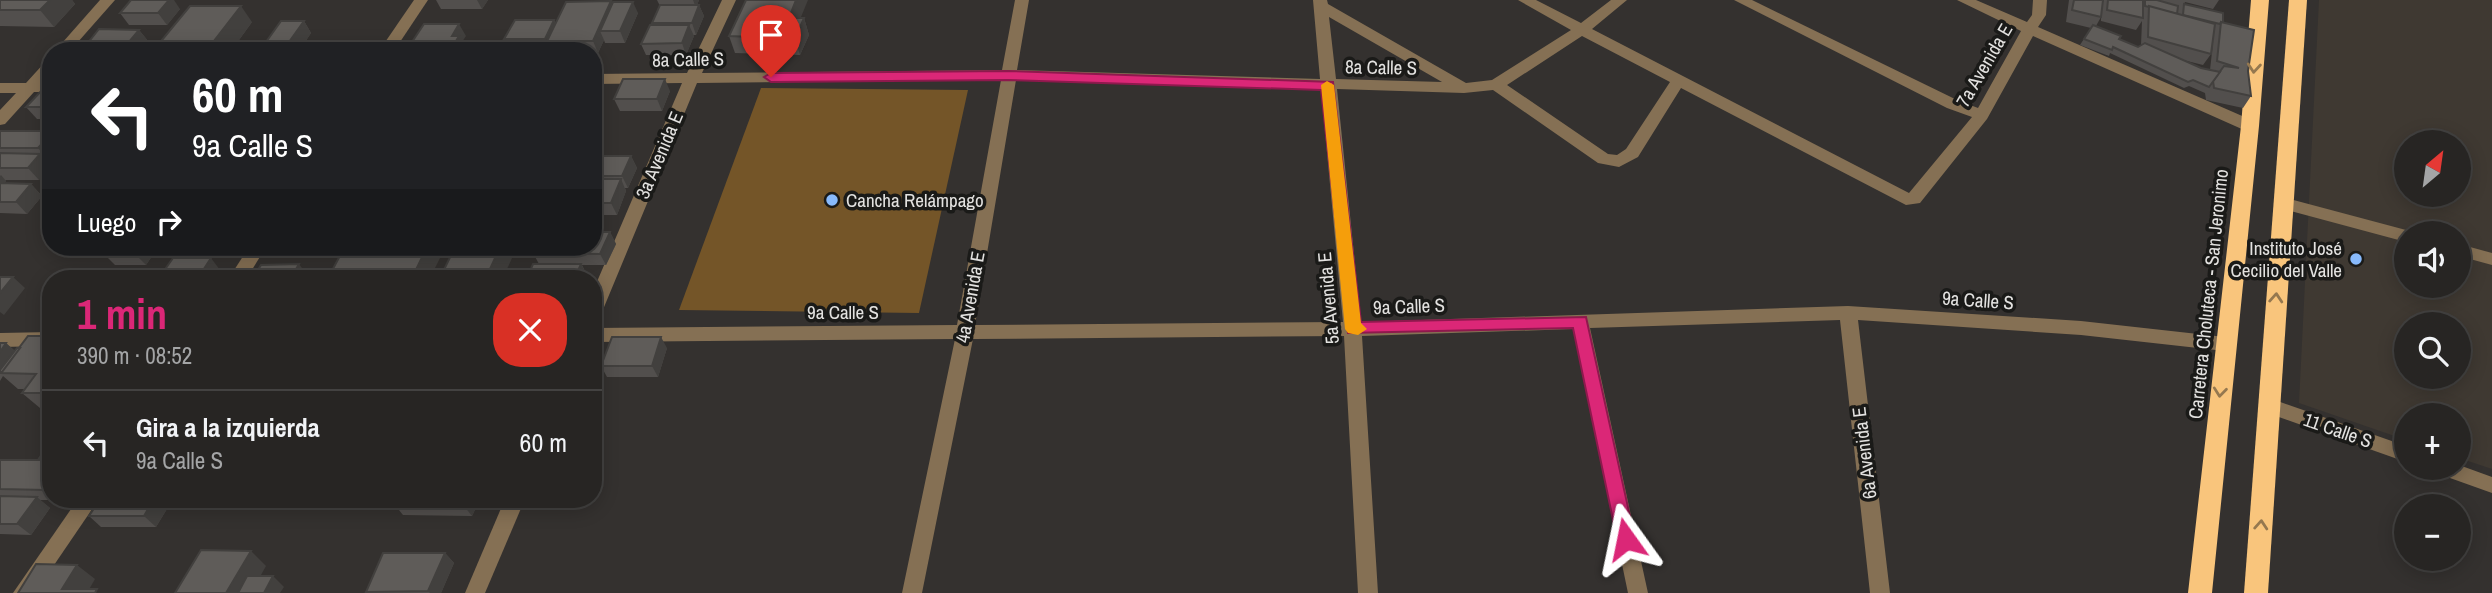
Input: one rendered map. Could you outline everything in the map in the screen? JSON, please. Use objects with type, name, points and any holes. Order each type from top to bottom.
[{"type":"highway","name":"Carretera Choluteca - San Jeronimo","points":[[2200,593],[2250,126],[2260,0]]},
{"type":"highway","points":[[2256,593],[2298,0]]},
{"type":"street","points":[[70,42],[108,0]]},
{"type":"street","points":[[392,42],[421,0]]},
{"type":"street","name":"3a Avenida E","points":[[602,291],[692,78],[729,0]]},
{"type":"street","name":"4a Avenida E","points":[[912,593],[965,332],[1022,0]]},
{"type":"street","points":[[1525,0],[1581,30],[1678,81],[1632,153],[1619,162],[1604,159],[1496,85],[1581,30],[1620,0]]},
{"type":"street","points":[[1741,0],[1952,104],[1982,115]]},
{"type":"street","points":[[1964,0],[2250,126]]},
{"type":"street","name":"7a Avenida E","points":[[1678,81],[1896,196],[1914,198],[1982,115],[2039,15],[2040,0]]},
{"type":"street","points":[[1320,3],[1464,88]]},
{"type":"street","name":"5a Avenida E","points":[[1320,3],[1353,329],[1368,593]]},
{"type":"street","points":[[0,120],[42,74]]},
{"type":"street","name":"8a Calle S","points":[[602,79],[1008,75],[1464,88],[1496,85]]},
{"type":"street","points":[[0,88],[42,87]]},
{"type":"street","points":[[2283,203],[2394,233]]},
{"type":"street","points":[[2471,253],[2492,259]]},
{"type":"street","name":"9a Calle S","points":[[602,335],[1353,329],[1848,313],[2081,328],[2225,344]]},
{"type":"street","name":"6a Avenida E","points":[[1848,313],[1880,593]]},
{"type":"street","points":[[1580,321],[1638,593]]},
{"type":"street","points":[[0,340],[42,339]]},
{"type":"street","name":"11 Calle S","points":[[2269,406],[2394,450]]},
{"type":"street","points":[[2471,477],[2492,485]]},
{"type":"street","points":[[23,593],[83,508]]},
{"type":"street","points":[[475,593],[510,508]]},
{"type":"shaded area","name":"Instituto José Cecilio del Valle","points":[[2319,0],[2492,0],[2492,469],[2471,462],[2471,403],[2394,403],[2394,436],[2299,403]]},
{"type":"shaded area","name":"Cancha Relámpago","points":[[761,88],[968,90],[919,313],[679,310]]},
{"type":"building","points":[[0,0],[50,0],[40,10],[0,10]]},
{"type":"building","points":[[131,0],[169,0],[158,13],[120,13]]},
{"type":"building","points":[[746,0],[796,0],[789,18],[804,18],[795,39],[729,36]]},
{"type":"building","points":[[2074,0],[2103,0],[2101,17],[2072,10]]},
{"type":"building","points":[[2108,0],[2143,0],[2143,18],[2107,10]]},
{"type":"building","points":[[2145,0],[2157,0],[2178,6],[2177,14],[2145,6]]},
{"type":"building","points":[[611,1],[593,41],[547,41],[566,2]]},
{"type":"building","points":[[613,2],[633,2],[620,31],[600,31]]},
{"type":"building","points":[[2184,4],[2223,13],[2223,23],[2183,15]]},
{"type":"building","points":[[660,5],[699,5],[692,23],[652,23]]},
{"type":"building","points":[[190,6],[241,6],[213,42],[160,42]]},
{"type":"building","points":[[2149,6],[2215,24],[2211,54],[2148,37]]},
{"type":"building","points":[[515,20],[554,20],[545,39],[504,39]]},
{"type":"building","points":[[281,21],[304,21],[289,42],[266,42]]},
{"type":"building","points":[[2221,22],[2254,30],[2248,71],[2251,96],[2214,88],[2213,81],[2224,66],[2239,68],[2217,61]]},
{"type":"building","points":[[424,24],[459,24],[452,36],[459,36],[455,42],[412,42]]},
{"type":"building","points":[[650,25],[689,25],[682,43],[641,44]]},
{"type":"building","points":[[2093,25],[2121,36],[2119,39],[2138,47],[2145,43],[2201,68],[2220,72],[2209,87],[2193,80],[2188,82],[2113,47],[2112,50],[2084,39]]},
{"type":"building","points":[[99,29],[139,30],[129,42],[89,42]]},
{"type":"building","points":[[623,79],[665,79],[657,99],[614,99]]},
{"type":"building","points":[[42,90],[42,107],[26,107]]},
{"type":"building","points":[[0,131],[42,131],[42,144],[38,148],[0,148]]},
{"type":"building","points":[[0,153],[40,154],[28,168],[0,168]]},
{"type":"building","points":[[602,156],[631,156],[622,176],[602,176]]},
{"type":"building","points":[[602,179],[621,179],[611,203],[602,203]]},
{"type":"building","points":[[0,183],[31,184],[16,202],[0,202]]},
{"type":"building","points":[[602,232],[610,232],[602,250]]},
{"type":"building","points":[[340,256],[423,256],[416,270],[332,270]]},
{"type":"building","points":[[451,256],[496,256],[490,270],[444,270]]},
{"type":"building","points":[[173,258],[211,258],[203,270],[165,270]]},
{"type":"building","points":[[299,264],[296,270],[258,270],[261,265]]},
{"type":"building","points":[[533,264],[581,264],[578,270],[530,270]]},
{"type":"building","points":[[0,277],[13,277],[0,293]]},
{"type":"building","points":[[28,336],[42,336],[42,393],[22,393],[36,374],[0,373]]},
{"type":"building","points":[[612,337],[661,337],[652,366],[602,366]]},
{"type":"building","points":[[17,348],[20,348],[0,372],[0,370]]},
{"type":"building","points":[[0,460],[42,460],[42,490],[0,489]]},
{"type":"building","points":[[0,496],[37,497],[17,524],[0,524]]},
{"type":"building","points":[[94,508],[149,508],[144,516],[89,516]]},
{"type":"building","points":[[201,550],[251,551],[226,593],[175,593]]},
{"type":"building","points":[[383,553],[445,553],[428,591],[366,592]]},
{"type":"building","points":[[36,564],[77,565],[62,589],[97,589],[95,593],[18,593]]},
{"type":"building","points":[[247,576],[273,576],[264,593],[238,593]]},
{"type":"slow traffic","points":[[1327,85],[1353,329],[1358,329]]},
{"type":"place","name":"Cancha Relámpago","points":[[832,200]]},
{"type":"place","name":"Instituto José Cecilio del Valle","points":[[2356,259]]},
{"type":"route","points":[[771,77],[1008,75],[1328,85],[1353,329],[1580,321],[1626,539]]}]
